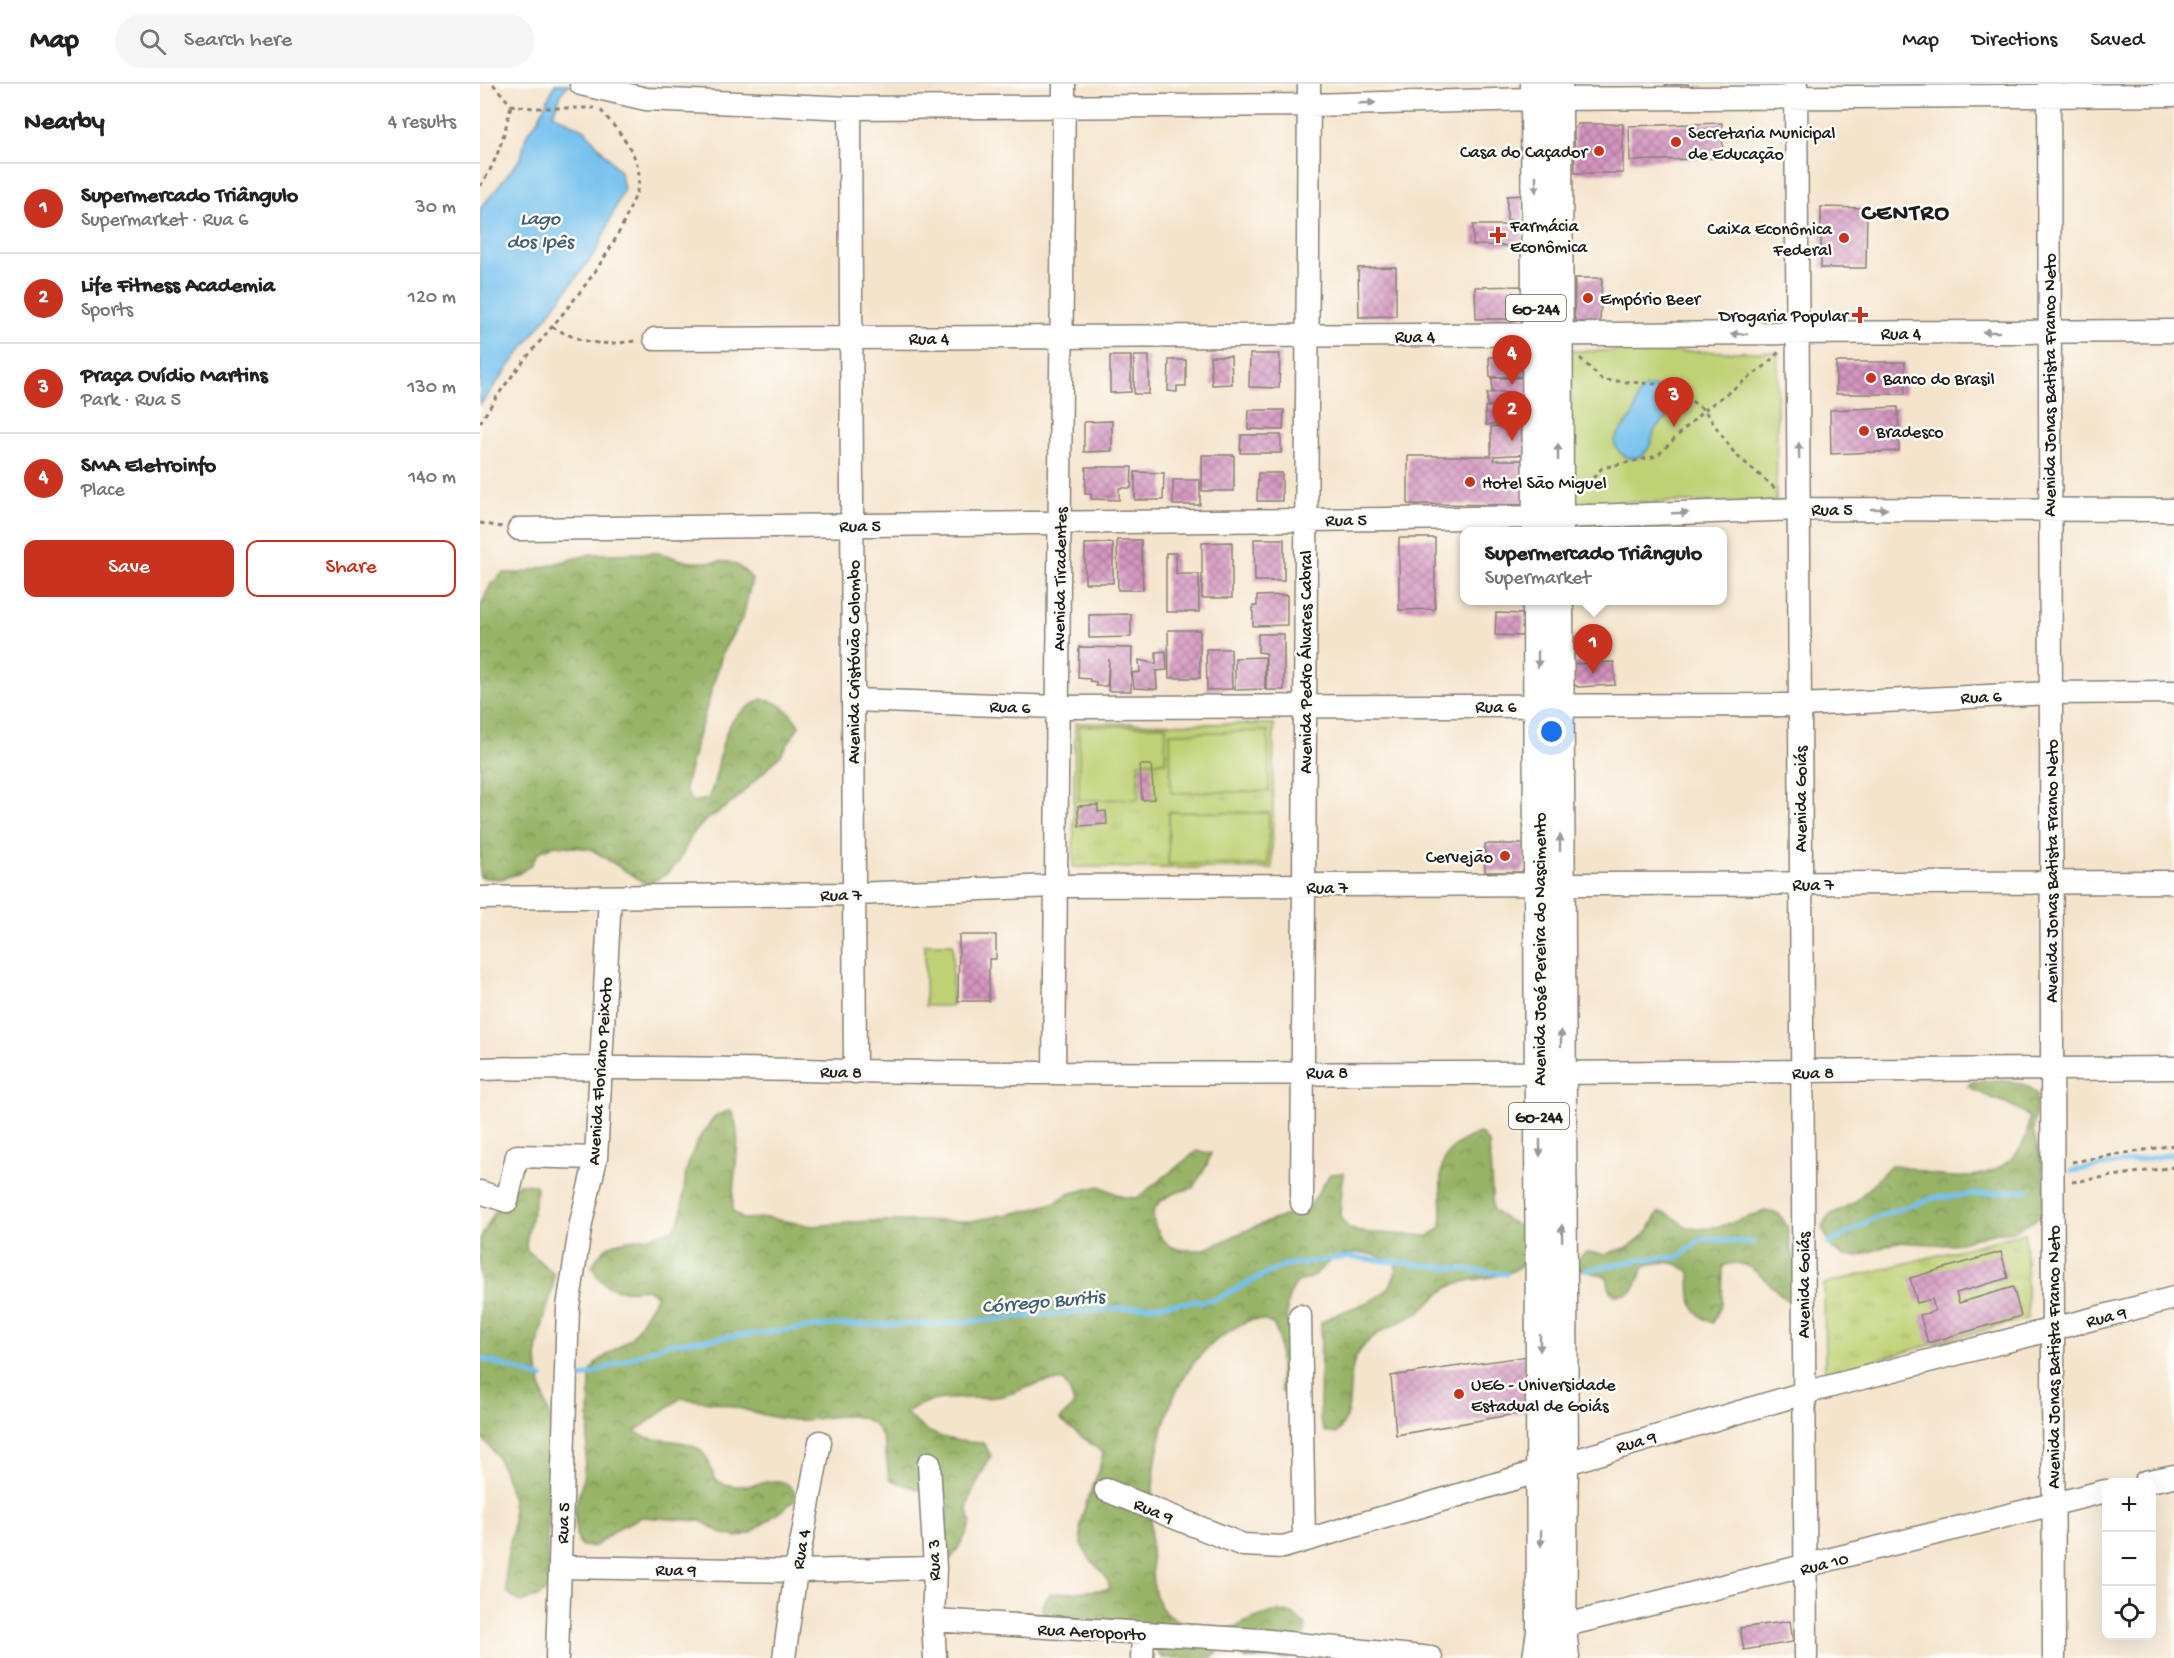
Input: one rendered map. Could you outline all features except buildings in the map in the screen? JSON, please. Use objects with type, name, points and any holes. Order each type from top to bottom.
[{"type":"main road","name":"GO-244","points":[[1547,91],[1548,524]]},
{"type":"main road","name":"Avenida José Pereira do Nascimento","points":[[1539,605],[1549,706]]},
{"type":"main road","name":"Avenida José Pereira do Nascimento","points":[[1559,605],[1549,706],[1552,1465],[1547,1639],[1565,1658]]},
{"type":"street","points":[[582,84],[646,99],[850,108],[1064,95],[2049,90],[2174,96]]},
{"type":"street","name":"Avenida Jonas Batista Franco Neto","points":[[2049,90],[2054,1658]]},
{"type":"street","name":"Avenida Goiás","points":[[1796,91],[1806,1658]]},
{"type":"street","name":"Avenida Pedro Álvares Cabral","points":[[1302,1203],[1309,94]]},
{"type":"street","name":"Avenida Tiradentes","points":[[1054,1073],[1064,95]]},
{"type":"street","name":"Avenida Cristóvão Colombo","points":[[850,108],[855,1072]]},
{"type":"street","name":"Rua 4","points":[[655,339],[2174,331]]},
{"type":"street","name":"Rua 5","points":[[519,529],[1306,520],[1548,524],[1800,509],[2174,510]]},
{"type":"street","name":"Rua 6","points":[[853,700],[1057,707],[1800,705],[2051,693],[2174,692]]},
{"type":"street","name":"Rua 7","points":[[480,898],[854,894],[1055,886],[1304,887],[2174,882]]},
{"type":"street","name":"Avenida Floriano Peixoto","points":[[567,1388],[568,1307],[581,1223],[596,1158],[610,897]]},
{"type":"street","name":"Rua 8","points":[[480,1069],[601,1066],[855,1072],[1550,1074],[2174,1068]]},
{"type":"street","points":[[480,1192],[507,1201],[516,1156],[596,1158]]},
{"type":"street","name":"Rua 9","points":[[1106,1490],[1243,1545],[1282,1547],[1552,1465],[1804,1393],[2174,1298]]},
{"type":"street","points":[[1300,1316],[1304,1540]]},
{"type":"street","name":"Rua 5","points":[[557,1658],[567,1388]]},
{"type":"street","name":"Rua 4","points":[[784,1658],[796,1571],[820,1442]]},
{"type":"street","name":"Rua 3","points":[[929,1462],[935,1568],[933,1620],[935,1658]]},
{"type":"street","points":[[2156,1480],[2174,1476]]},
{"type":"street","name":"Rua 10","points":[[1547,1639],[1805,1568],[2102,1492]]},
{"type":"street","name":"Rua 9","points":[[561,1568],[796,1571],[935,1568]]},
{"type":"street","name":"Rua Aeroporto","points":[[933,1620],[1260,1640],[1431,1658]]},
{"type":"street","points":[[1142,1658],[1143,1634]]},
{"type":"path","points":[[493,84],[511,105],[564,109]]},
{"type":"path","points":[[480,186],[487,176],[506,128],[511,105]]},
{"type":"path","points":[[480,423],[494,398],[598,268],[615,240],[634,198],[639,179],[636,164],[625,140],[598,108]]},
{"type":"path","points":[[552,327],[579,341],[607,345],[655,339]]},
{"type":"path","points":[[1580,492],[1602,468],[1657,456],[1704,410],[1765,366],[1797,334]]},
{"type":"path","points":[[1547,336],[1602,380],[1669,385],[1704,410],[1735,454],[1800,509]]},
{"type":"path","points":[[2053,1175],[2174,1145]]},
{"type":"path","points":[[2053,1175],[2174,1167]]},
{"type":"green space","points":[[1571,351],[1778,352],[1776,502],[1569,502]]},
{"type":"green space","points":[[660,553],[680,560],[731,563],[745,571],[752,579],[743,617],[723,651],[698,737],[685,787],[691,802],[708,799],[725,736],[734,719],[747,708],[761,699],[774,702],[788,711],[799,726],[781,755],[733,802],[704,822],[692,835],[678,863],[664,876],[646,884],[591,849],[555,845],[539,852],[531,865],[518,874],[500,879],[480,877],[480,607],[491,584],[503,573],[521,573],[591,554]]},
{"type":"green space","points":[[1075,723],[1274,724],[1272,869],[1073,867]]},
{"type":"green space","points":[[1079,726],[1166,726],[1165,762],[1138,762],[1138,799],[1079,800]]},
{"type":"green space","points":[[1268,731],[1269,791],[1171,793],[1170,733]]},
{"type":"green space","points":[[1169,812],[1269,813],[1268,865],[1168,864]]},
{"type":"green space","points":[[925,944],[953,944],[952,1006],[925,1006]]},
{"type":"green space","points":[[1995,1080],[2024,1084],[2037,1095],[2033,1132],[2041,1159],[2047,1209],[2035,1220],[2015,1231],[1992,1233],[1950,1245],[1897,1242],[1859,1256],[1845,1256],[1832,1249],[1822,1227],[1828,1216],[1855,1202],[1891,1165],[1949,1177],[1966,1177],[1997,1169],[2020,1149],[2026,1135],[2029,1117],[2015,1107],[1983,1095],[1968,1086],[1972,1082]]},
{"type":"green space","points":[[731,1110],[737,1134],[733,1211],[743,1219],[768,1218],[813,1226],[869,1221],[972,1221],[1030,1210],[1056,1202],[1068,1194],[1099,1186],[1123,1197],[1137,1198],[1197,1151],[1211,1153],[1207,1165],[1193,1188],[1166,1197],[1155,1208],[1153,1215],[1156,1228],[1164,1241],[1178,1249],[1187,1250],[1208,1248],[1264,1223],[1308,1209],[1330,1174],[1343,1173],[1340,1216],[1348,1228],[1359,1232],[1429,1236],[1441,1227],[1441,1171],[1444,1160],[1462,1141],[1480,1133],[1489,1143],[1493,1210],[1526,1230],[1528,1253],[1524,1262],[1517,1269],[1451,1286],[1419,1312],[1382,1331],[1366,1343],[1352,1369],[1348,1409],[1344,1422],[1336,1434],[1324,1431],[1320,1419],[1321,1323],[1331,1316],[1368,1302],[1388,1289],[1394,1278],[1396,1264],[1365,1253],[1348,1254],[1327,1263],[1314,1276],[1297,1282],[1287,1303],[1291,1350],[1291,1397],[1281,1391],[1279,1337],[1273,1324],[1250,1320],[1228,1332],[1204,1351],[1186,1374],[1172,1400],[1156,1459],[1151,1549],[1153,1582],[1157,1598],[1164,1611],[1175,1619],[1208,1630],[1226,1630],[1273,1612],[1284,1612],[1295,1616],[1306,1626],[1303,1640],[1288,1658],[1247,1658],[1224,1645],[1211,1658],[1162,1658],[1146,1635],[1046,1620],[1042,1605],[1050,1594],[1110,1589],[1105,1577],[1086,1553],[1081,1535],[1083,1511],[1101,1465],[1103,1453],[1060,1420],[1074,1404],[1063,1381],[1045,1382],[996,1397],[926,1402],[906,1413],[923,1428],[941,1437],[983,1443],[991,1455],[971,1495],[967,1509],[971,1522],[966,1535],[951,1559],[939,1561],[950,1500],[941,1492],[927,1492],[890,1480],[881,1433],[869,1421],[851,1416],[802,1420],[781,1418],[722,1404],[681,1398],[635,1431],[643,1436],[694,1446],[706,1457],[715,1478],[726,1485],[747,1486],[779,1481],[786,1483],[798,1498],[751,1533],[737,1537],[724,1534],[701,1521],[641,1517],[618,1528],[594,1547],[581,1546],[576,1534],[575,1508],[583,1479],[589,1428],[590,1373],[597,1362],[632,1337],[657,1296],[647,1289],[614,1289],[597,1276],[592,1267],[606,1248],[618,1242],[650,1237],[674,1229],[681,1217],[686,1171],[696,1143],[715,1116]]},
{"type":"green space","points":[[519,1184],[536,1185],[526,1249],[554,1274],[537,1355],[556,1450],[547,1535],[551,1587],[537,1597],[520,1602],[507,1592],[506,1583],[506,1566],[513,1523],[509,1488],[495,1454],[480,1437],[480,1239],[504,1195]]},
{"type":"green space","points":[[1765,1211],[1779,1214],[1787,1226],[1790,1247],[1800,1275],[1796,1304],[1779,1293],[1753,1270],[1734,1263],[1723,1266],[1722,1303],[1713,1323],[1695,1309],[1691,1296],[1690,1272],[1679,1266],[1664,1262],[1646,1265],[1630,1293],[1615,1295],[1610,1291],[1607,1277],[1576,1267],[1575,1260],[1586,1252],[1606,1254],[1629,1247],[1647,1232],[1658,1213],[1668,1215],[1687,1227],[1700,1229],[1729,1224]]},
{"type":"green space","points":[[2025,1233],[2028,1318],[1825,1374],[1824,1284]]},
{"type":"water","name":"Lago dos Ipês","points":[[555,84],[569,84],[562,92],[553,114],[585,130],[620,172],[624,188],[597,250],[480,405],[480,209],[521,158],[526,136],[539,118]]},
{"type":"water","points":[[1645,387],[1663,387],[1670,391],[1676,408],[1656,428],[1647,450],[1637,457],[1628,457],[1620,452],[1614,442],[1632,416],[1638,397]]},
{"type":"waterway","name":"Córrego Buritis","points":[[2072,1171],[2174,1154]]},
{"type":"waterway","name":"Córrego Buritis","points":[[1828,1244],[1874,1218],[1933,1198],[2028,1190]]},
{"type":"waterway","name":"Córrego Buritis","points":[[1586,1270],[1643,1259],[1679,1257],[1703,1238],[1753,1243]]},
{"type":"waterway","name":"Córrego Buritis","points":[[581,1378],[666,1344],[832,1325],[943,1324],[1214,1300],[1284,1265],[1349,1257],[1506,1274]]},
{"type":"waterway","name":"Córrego Buritis","points":[[480,1358],[542,1378]]},
{"type":"place","name":"Secretaria Municipal de Educação","points":[[1676,142]]},
{"type":"place","name":"Casa do Caçador","points":[[1599,151]]},
{"type":"place","name":"Farmácia Econômica","points":[[1498,235]]},
{"type":"place","name":"Caixa Econômica Federal","points":[[1844,238]]},
{"type":"place","name":"Empório Beer","points":[[1588,298]]},
{"type":"place","name":"Drogaria Popular","points":[[1860,315]]},
{"type":"place","name":"Banco do Brasil","points":[[1871,378]]},
{"type":"place","name":"SMA Eletroinfo","points":[[1512,385]]},
{"type":"place","name":"Praça Ovídio Martins","points":[[1674,427]]},
{"type":"place","name":"Bradesco","points":[[1864,431]]},
{"type":"place","name":"Life Fitness Academia","points":[[1512,441]]},
{"type":"place","name":"Hotel São Miguel","points":[[1470,482]]},
{"type":"place","name":"Supermercado Triângulo","points":[[1593,674]]},
{"type":"place","name":"Cervejão","points":[[1505,856]]},
{"type":"place","name":"UEG - Universidade Estadual de Goiás","points":[[1459,1394]]},
{"type":"district","name":"CENTRO","points":[[1906,211]]}]
